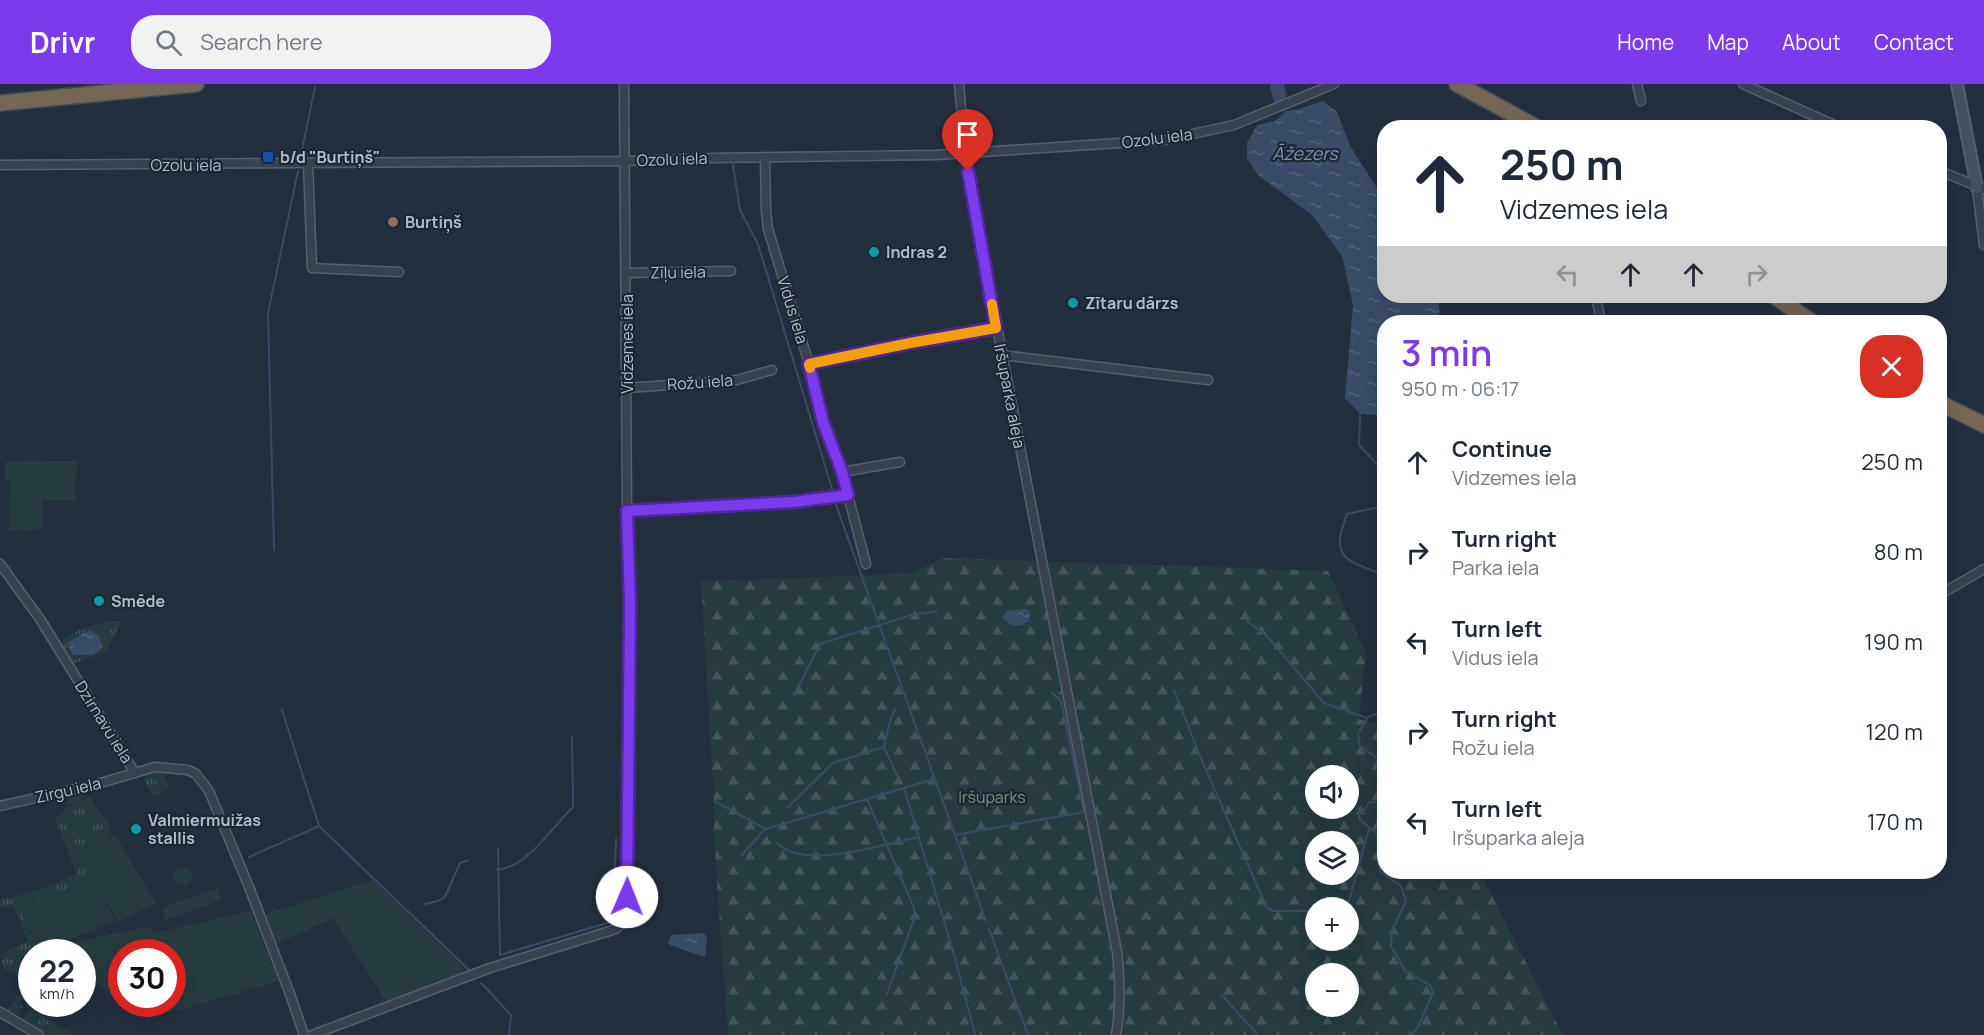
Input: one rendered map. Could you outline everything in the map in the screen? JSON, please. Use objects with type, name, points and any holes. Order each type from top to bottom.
[{"type":"highway","points":[[0,103],[196,84]]},
{"type":"highway","points":[[1457,84],[1523,120]]},
{"type":"highway","points":[[1784,303],[1802,315]]},
{"type":"highway","points":[[1947,406],[1984,425]]},
{"type":"street","name":"Vidzemes iela","points":[[312,1035],[490,968],[616,929],[627,920],[630,605],[627,511],[624,84]]},
{"type":"street","name":"Iršuparka aleja","points":[[959,84],[965,152],[996,328],[1117,952],[1120,991],[1116,1035]]},
{"type":"street","name":"Ozolu iela","points":[[0,165],[625,161],[896,156],[1165,140],[1234,125],[1334,84]]},
{"type":"street","points":[[1637,84],[1641,101]]},
{"type":"street","points":[[1743,84],[1823,120]]},
{"type":"street","points":[[1957,84],[1980,189],[1984,244]]},
{"type":"street","name":"Vidus iela","points":[[765,158],[768,229],[809,364],[823,422],[842,472],[866,564]]},
{"type":"street","points":[[308,163],[312,268],[399,272]]},
{"type":"street","points":[[1947,174],[1980,189]]},
{"type":"street","name":"Zīļu iela","points":[[626,273],[731,272]]},
{"type":"street","points":[[809,364],[996,328]]},
{"type":"street","points":[[1002,355],[1208,380]]},
{"type":"street","name":"Rožu iela","points":[[627,388],[737,380],[772,370]]},
{"type":"street","points":[[842,472],[900,462]]},
{"type":"street","points":[[627,511],[793,502],[848,495]]},
{"type":"street","name":"Dzirnavu iela","points":[[0,564],[40,619],[135,773],[155,767],[188,771],[196,774],[209,791],[291,994],[304,1035]]},
{"type":"street","points":[[1947,591],[1984,569]]},
{"type":"street","name":"Zirgu iela","points":[[0,806],[135,773]]},
{"type":"street","points":[[0,1012],[39,1035]]},
{"type":"green space","points":[[77,461],[75,500],[42,500],[42,529],[9,530],[10,481],[5,480],[5,462]]},
{"type":"green space","name":"Iršuparks","points":[[944,558],[1328,571],[1366,653],[1359,719],[1377,724],[1377,879],[1484,879],[1563,1035],[728,1035],[714,839],[714,801],[701,581],[909,574]]},
{"type":"green space","points":[[115,621],[121,622],[107,651],[72,664],[62,641],[80,630]],"holes":[[[90,630],[99,635],[102,646],[93,655],[67,643]]]},
{"type":"green space","points":[[162,771],[170,788],[154,796],[144,781],[145,778]]},
{"type":"green space","points":[[76,792],[87,793],[80,800],[81,802],[90,797],[108,823],[111,837],[77,862],[80,862],[94,881],[24,906],[24,918],[33,939],[27,939],[13,904],[0,908],[0,900],[39,890],[77,874],[55,819],[63,813],[65,808],[72,806],[71,803],[66,805],[69,798]]},
{"type":"green space","points":[[115,835],[156,903],[119,922],[80,862],[74,863],[72,853],[104,839],[107,842]]},
{"type":"green space","points":[[183,868],[189,871],[192,877],[189,883],[183,886],[177,883],[174,877],[177,871]]},
{"type":"green space","points":[[373,880],[464,968],[463,974],[387,1003],[333,918],[277,944],[265,914]]},
{"type":"green space","points":[[93,882],[116,921],[71,939],[32,939],[23,917],[24,906]]},
{"type":"green space","points":[[217,888],[221,900],[166,920],[162,908]]},
{"type":"green space","points":[[251,911],[279,981],[186,1008],[186,939],[108,939],[108,992],[96,983],[96,939],[89,939],[143,927],[158,932]]},
{"type":"green space","points":[[18,946],[18,977],[4,970],[0,954]]},
{"type":"green space","points":[[18,996],[18,1012],[13,1016],[7,1011]]},
{"type":"green space","points":[[24,1017],[44,1017],[75,1035],[48,1035],[21,1021]]},
{"type":"water","name":"Āžezers","points":[[1323,101],[1337,112],[1350,146],[1377,188],[1377,303],[1438,303],[1440,312],[1438,315],[1377,315],[1377,415],[1360,414],[1345,398],[1353,305],[1342,256],[1312,215],[1258,175],[1247,158],[1247,143],[1257,125],[1275,121],[1286,111]]},
{"type":"water","points":[[1025,609],[1031,615],[1029,620],[1022,625],[1010,624],[1003,618],[1007,611]]},
{"type":"water","points":[[90,630],[99,635],[102,646],[100,650],[93,655],[73,655],[67,643]]},
{"type":"water","points":[[703,933],[707,937],[705,957],[670,945],[668,942],[671,935]]},
{"type":"waterway","points":[[1277,84],[1280,99]]},
{"type":"waterway","points":[[300,160],[315,87]]},
{"type":"waterway","points":[[733,165],[740,210],[758,244],[833,492]]},
{"type":"waterway","points":[[274,550],[268,313],[298,171]]},
{"type":"waterway","points":[[1360,413],[1359,445],[1377,464]]},
{"type":"waterway","points":[[835,502],[986,921]]},
{"type":"waterway","points":[[1377,508],[1347,514],[1340,540],[1344,556],[1377,572]]},
{"type":"waterway","points":[[794,695],[820,644],[911,615],[937,611]]},
{"type":"waterway","points":[[1247,621],[1267,636],[1324,703],[1367,718]]},
{"type":"waterway","points":[[1174,690],[1202,761],[1267,908],[1274,911],[1305,911]]},
{"type":"waterway","points":[[955,835],[1084,812],[1061,701],[1052,693]]},
{"type":"waterway","points":[[282,710],[319,826],[469,970]]},
{"type":"waterway","points":[[895,710],[884,747],[897,776]]},
{"type":"waterway","points":[[1377,714],[1368,717],[1358,733],[1359,745],[1377,758]]},
{"type":"waterway","points":[[497,870],[509,867],[529,854],[573,807],[572,737]]},
{"type":"waterway","points":[[788,807],[833,763],[884,747]]},
{"type":"waterway","points":[[714,801],[766,829],[934,779]]},
{"type":"waterway","points":[[904,788],[953,951],[975,1034]]},
{"type":"waterway","points":[[867,799],[914,908],[914,919],[887,994]]},
{"type":"waterway","points":[[1377,802],[1370,802],[1359,816],[1360,820],[1377,834]]},
{"type":"waterway","points":[[249,857],[319,826]]},
{"type":"waterway","points":[[1350,897],[1369,828]]},
{"type":"waterway","points":[[741,856],[765,829]]},
{"type":"waterway","points":[[777,843],[790,851],[806,855],[825,855],[866,849],[919,837]]},
{"type":"waterway","points":[[498,849],[500,955],[607,923],[613,915],[616,839]]},
{"type":"waterway","points":[[425,904],[445,897],[460,863],[468,860]]},
{"type":"waterway","points":[[1391,879],[1401,886],[1406,901],[1392,931],[1391,946],[1405,971],[1430,985],[1433,993],[1412,1035]]},
{"type":"waterway","points":[[989,929],[1028,1035]]},
{"type":"waterway","points":[[481,983],[511,1015],[509,1035]]},
{"type":"waterway","points":[[1221,994],[1258,1035]]},
{"type":"slow traffic","points":[[810,368],[809,364],[996,328],[992,304]]},
{"type":"place","name":"b/d \"Burtiņš\"","points":[[268,157]]},
{"type":"place","name":"Burtiņš","points":[[393,222]]},
{"type":"place","name":"Indras 2","points":[[874,252]]},
{"type":"place","name":"Zītaru dārzs","points":[[1073,303]]},
{"type":"place","name":"Smēde","points":[[99,601]]},
{"type":"place","name":"Valmiermuižas stallis","points":[[136,829]]},
{"type":"route","points":[[627,897],[630,605],[627,511],[793,502],[848,495],[823,422],[809,364],[996,328],[968,171]]}]
